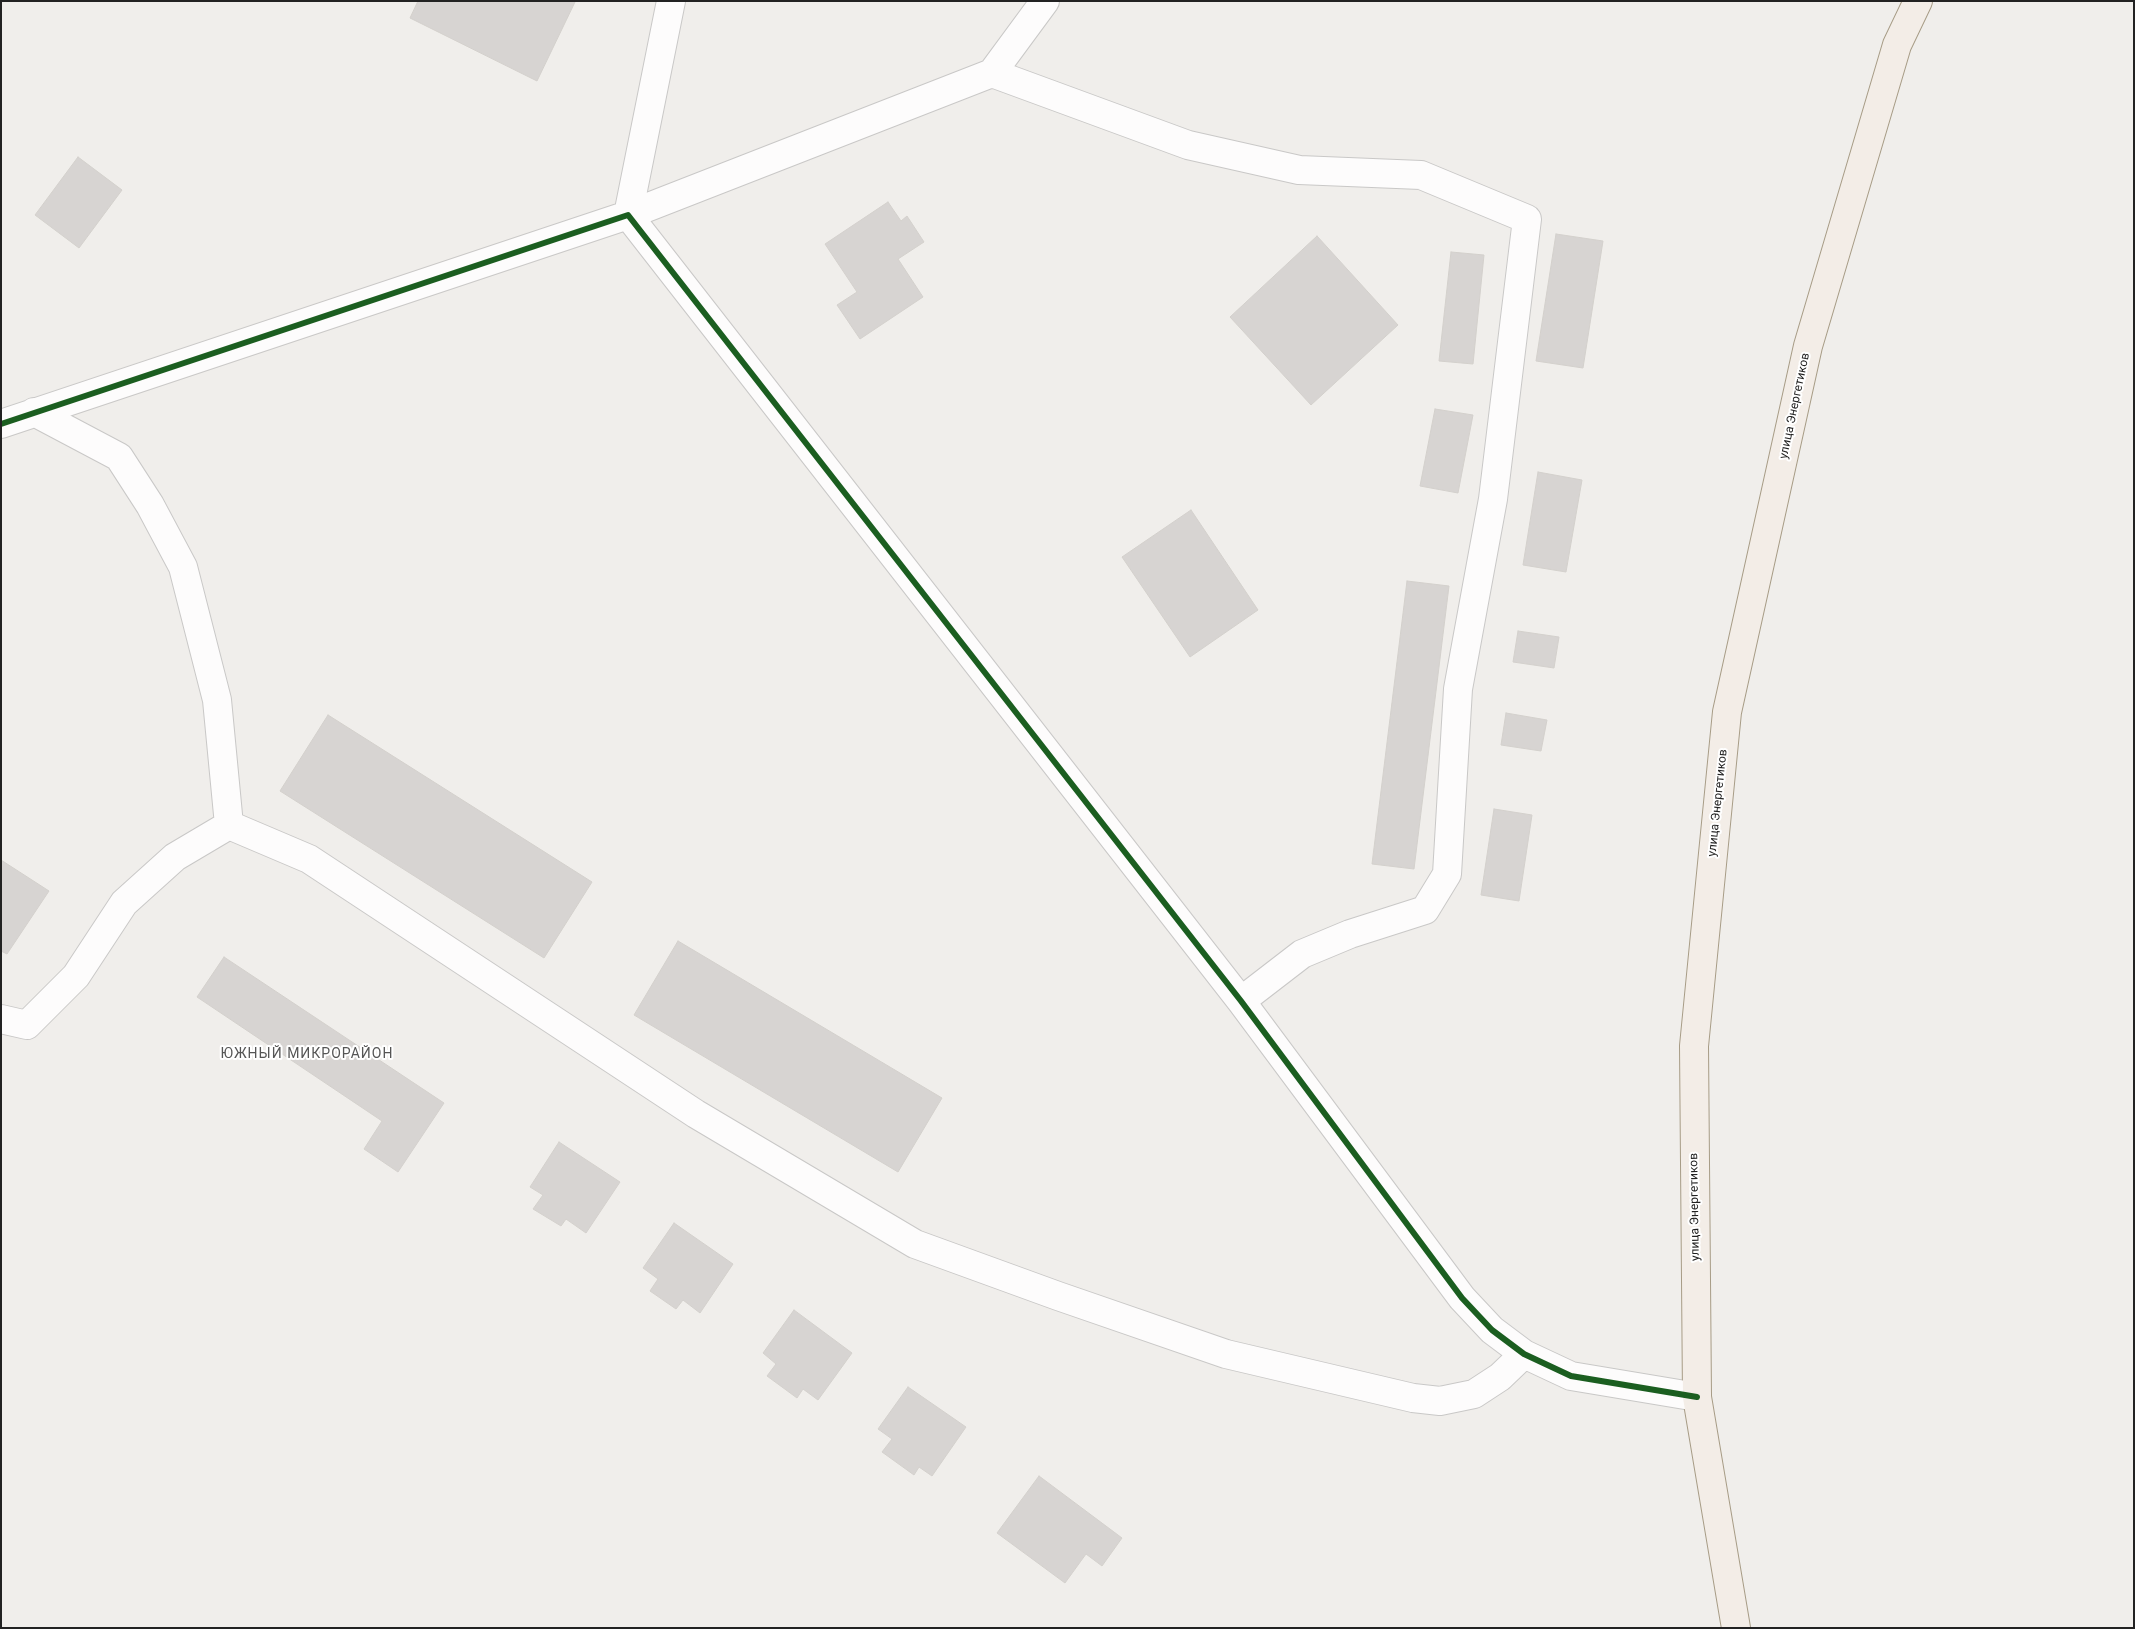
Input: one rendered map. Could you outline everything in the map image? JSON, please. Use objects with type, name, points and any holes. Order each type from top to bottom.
[{"type":"main road","name":"улица Энергетиков","points":[[1736,1628],[1697,1397],[1694,1046],[1727,712],[1808,346],[1897,45],[1918,1]]},
{"type":"street","points":[[671,1],[628,215],[1241,1001],[1462,1298],[1492,1330],[1524,1354],[1571,1376],[1697,1397]]},
{"type":"street","points":[[1,424],[628,215],[992,73],[1045,1]]},
{"type":"street","points":[[992,73],[1188,145],[1300,170],[1421,175],[1527,219],[1493,499],[1458,689],[1447,874],[1425,910],[1350,934],[1302,954],[1241,1001]]},
{"type":"street","points":[[34,412],[119,457],[150,505],[183,567],[217,700],[229,826]]},
{"type":"street","points":[[229,826],[309,859],[696,1114],[915,1244],[1226,1354],[1412,1398],[1440,1401],[1474,1394],[1500,1377],[1524,1354]]},
{"type":"street","points":[[1,1019],[27,1025],[76,976],[124,904],[175,857],[229,826]]},
{"type":"building","points":[[418,1],[575,2],[537,81],[410,18]]},
{"type":"building","points":[[78,157],[122,190],[79,248],[35,215]]},
{"type":"building","points":[[888,202],[901,221],[907,216],[924,242],[898,259],[923,297],[860,339],[837,305],[857,292],[825,244]]},
{"type":"building","points":[[1556,234],[1603,241],[1583,368],[1536,361]]},
{"type":"building","points":[[1317,236],[1398,325],[1311,405],[1230,317]]},
{"type":"building","points":[[1451,252],[1484,255],[1473,364],[1439,361]]},
{"type":"building","points":[[1435,409],[1473,415],[1458,493],[1420,486]]},
{"type":"building","points":[[1538,472],[1582,480],[1566,572],[1523,565]]},
{"type":"building","points":[[1191,510],[1258,610],[1190,657],[1122,557]]},
{"type":"building","points":[[1407,581],[1449,586],[1414,869],[1372,864]]},
{"type":"building","points":[[1518,631],[1559,637],[1554,668],[1513,662]]},
{"type":"building","points":[[1506,713],[1547,720],[1541,751],[1501,745]]},
{"type":"building","points":[[328,715],[592,882],[544,958],[280,791]]},
{"type":"building","points":[[1494,809],[1532,815],[1519,901],[1481,895]]},
{"type":"building","points":[[1,860],[49,891],[7,954],[1,951]]},
{"type":"building","points":[[678,941],[942,1098],[898,1172],[634,1015]]},
{"type":"building","points":[[224,957],[444,1103],[398,1172],[364,1149],[382,1121],[197,997]]},
{"type":"building","points":[[559,1142],[620,1182],[586,1233],[566,1219],[561,1226],[533,1209],[543,1195],[530,1187]]},
{"type":"building","points":[[674,1223],[733,1264],[700,1313],[683,1300],[676,1309],[650,1291],[658,1279],[643,1268]]},
{"type":"building","points":[[794,1310],[852,1353],[818,1400],[803,1389],[797,1398],[767,1376],[776,1364],[763,1353]]},
{"type":"building","points":[[908,1387],[966,1427],[932,1476],[919,1467],[914,1475],[882,1452],[892,1439],[878,1429]]},
{"type":"building","points":[[1039,1476],[1122,1538],[1102,1566],[1086,1554],[1065,1583],[997,1533]]},
{"type":"cycle path","points":[[1,424],[628,215],[1241,1001],[1462,1298],[1492,1330],[1524,1354],[1571,1376],[1697,1397]]},
{"type":"district","name":"ЮЖНЫЙ МИКРОРАЙОН","points":[[307,1054]]}]
